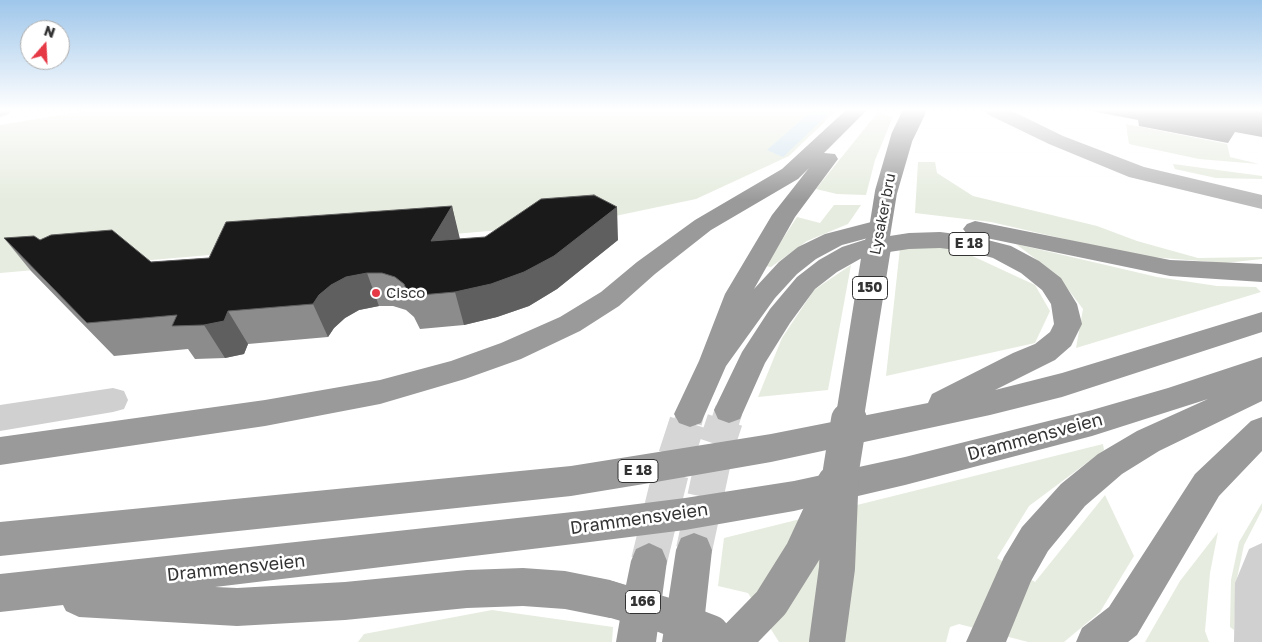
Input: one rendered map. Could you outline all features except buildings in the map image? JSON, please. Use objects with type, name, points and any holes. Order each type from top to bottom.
[{"type":"highway","points":[[0,451],[265,413],[380,392],[455,371],[511,350],[570,324],[610,299],[646,268],[703,225],[790,174],[826,140]]},
{"type":"highway","points":[[690,414],[714,361],[738,294],[756,260],[805,186],[841,140]]},
{"type":"highway","name":"Lysaker bru","points":[[841,470],[886,192],[901,140]]},
{"type":"highway","name":"E 18","points":[[714,361],[766,292],[788,268],[801,258],[834,240],[861,231],[890,226],[933,225],[965,228],[1007,234],[1117,259],[1170,268],[1262,273]]},
{"type":"highway","name":"E 18","points":[[729,410],[752,360],[780,316],[806,282],[828,266],[851,253],[873,246],[909,240],[940,240],[972,244],[1002,252],[1030,267],[1052,284],[1064,304],[1068,324],[1061,339],[1045,352],[1023,361],[912,420]]},
{"type":"highway","name":"E 18","points":[[0,539],[571,481],[656,468],[771,448],[912,420],[1062,385],[1262,322]]},
{"type":"highway","name":"Drammensveien","points":[[0,593],[582,528],[685,514],[794,496],[905,471],[1092,422],[1169,400],[1262,368]]},
{"type":"highway","points":[[986,642],[1017,570],[1035,539],[1073,494],[1110,464],[1148,441],[1262,387]]},
{"type":"highway","points":[[1113,635],[1207,485],[1262,430]]},
{"type":"highway","points":[[715,640],[771,603],[803,552],[841,470]]},
{"type":"highway","name":"150","points":[[827,642],[837,568],[841,470]]},
{"type":"highway","points":[[694,550],[715,640]]},
{"type":"highway","name":"166","points":[[636,642],[649,561]]},
{"type":"highway","points":[[0,593],[237,607],[345,601],[468,589],[522,587],[565,590],[610,599],[664,615],[715,640]]},
{"type":"main road","points":[[1058,140],[1082,151],[1157,178],[1262,202]]},
{"type":"main road","points":[[1229,194],[1262,196]]},
{"type":"street","points":[[0,418],[113,400]]},
{"type":"street","points":[[1254,642],[1254,583],[1262,561]]},
{"type":"shaded area","points":[[0,140],[806,140],[789,156],[696,199],[582,223],[0,273]]},
{"type":"shaded area","points":[[855,140],[883,140],[875,160],[866,195],[837,194],[816,189]]},
{"type":"shaded area","points":[[1128,140],[1207,140],[1227,144],[1230,157],[1259,164],[1199,159],[1129,144]]},
{"type":"shaded area","points":[[918,162],[935,162],[937,173],[973,196],[1097,226],[1137,241],[1198,258],[1262,257],[1262,259],[1225,263],[1138,256],[991,222],[915,213]]},
{"type":"shaded area","points":[[1173,164],[1262,176],[1262,179],[1216,178],[1175,169]]},
{"type":"shaded area","points":[[834,205],[861,205],[848,224],[807,241],[771,267],[765,266],[797,217],[820,223]]},
{"type":"shaded area","points":[[1016,244],[1157,277],[1217,286],[1256,287],[1261,292],[1076,348],[1083,309],[1058,276]]},
{"type":"shaded area","points":[[953,247],[1035,285],[1050,311],[1035,343],[886,376],[900,248]]},
{"type":"shaded area","points":[[851,265],[828,390],[758,397],[782,338],[814,290]]},
{"type":"shaded area","points":[[1103,444],[1104,450],[1029,506],[997,558],[1035,582],[1105,495],[1134,556],[1100,612],[1064,642],[1028,642],[959,624],[950,627],[946,642],[779,642],[748,593],[718,586],[724,538]]},
{"type":"shaded area","points":[[1262,503],[1262,510],[1244,545],[1236,583],[1234,630],[1230,627],[1231,580],[1239,542]]},
{"type":"shaded area","points":[[1218,532],[1210,573],[1205,631],[1209,642],[1145,642],[1180,581]]},
{"type":"shaded area","points":[[492,610],[613,627],[612,642],[358,642],[364,634]]},
{"type":"water","points":[[778,140],[801,140],[783,157],[767,150]]},
{"type":"tunnel","points":[[725,422],[729,410]]},
{"type":"tunnel","points":[[688,422],[690,414]]},
{"type":"tunnel","points":[[649,561],[671,472],[688,420]]},
{"type":"tunnel","points":[[694,550],[716,447],[725,420]]},
{"type":"place","name":"Cisco","points":[[376,293]]}]
